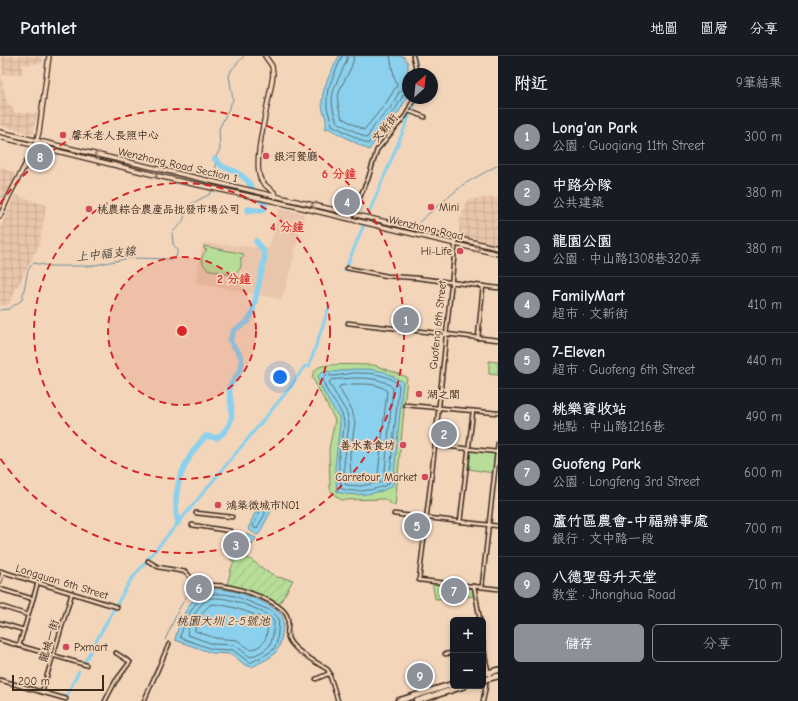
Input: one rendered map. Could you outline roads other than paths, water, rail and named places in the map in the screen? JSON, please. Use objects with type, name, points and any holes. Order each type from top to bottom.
[{"type":"main road","points":[[486,673],[498,670]]},
{"type":"main road","points":[[486,679],[498,676]]},
{"type":"main road","points":[[398,701],[450,685]]},
{"type":"main road","points":[[417,701],[455,689]]},
{"type":"street","points":[[0,216],[35,146],[49,56]]},
{"type":"street","points":[[265,56],[272,66],[272,74],[260,139],[259,176],[264,184],[274,192],[275,196],[272,201]]},
{"type":"street","points":[[413,56],[416,68]]},
{"type":"street","name":"文新街","points":[[350,219],[368,179],[377,150],[410,111],[412,104]]},
{"type":"street","points":[[410,111],[425,117]]},
{"type":"street","name":"Wenzhong Road Section 1","points":[[0,132],[36,142],[352,214]]},
{"type":"street","name":"Wenzhong Road Section 1","points":[[0,137],[131,169],[350,219]]},
{"type":"street","points":[[131,169],[132,163]]},
{"type":"street","name":"Wenzhong Road","points":[[352,214],[498,248]]},
{"type":"street","name":"Wenzhong Road","points":[[350,219],[498,254]]},
{"type":"street","points":[[404,231],[405,227]]},
{"type":"street","name":"Guofeng 6th Street","points":[[456,238],[435,445],[425,518],[419,580],[474,586]]},
{"type":"street","points":[[347,268],[387,276],[417,278],[498,288]]},
{"type":"street","points":[[478,338],[483,286]]},
{"type":"street","points":[[348,323],[498,340]]},
{"type":"street","points":[[405,405],[498,413]]},
{"type":"street","points":[[460,522],[473,411]]},
{"type":"street","points":[[482,586],[498,443]]},
{"type":"street","points":[[435,445],[497,452]]},
{"type":"street","points":[[196,513],[232,517]]},
{"type":"street","points":[[394,514],[498,526]]},
{"type":"street","points":[[192,525],[230,531]]},
{"type":"street","points":[[148,561],[158,567],[186,572],[196,584],[237,588],[275,604],[288,616],[287,633],[290,643],[305,656],[328,670],[338,701]]},
{"type":"street","points":[[0,581],[1,571]]},
{"type":"street","name":"Longquan 6th Street","points":[[1,571],[117,607]]},
{"type":"street","points":[[19,646],[38,582]]},
{"type":"street","points":[[479,617],[474,586],[498,589]]},
{"type":"street","points":[[0,588],[33,599]]},
{"type":"street","name":"龍城一街","points":[[42,692],[72,594]]},
{"type":"street","points":[[0,606],[28,615]]},
{"type":"street","points":[[0,623],[24,630]]},
{"type":"street","points":[[0,640],[86,665]]},
{"type":"street","points":[[144,701],[168,644]]},
{"type":"street","points":[[105,701],[130,662],[116,653]]},
{"type":"street","points":[[445,654],[450,653]]},
{"type":"street","points":[[485,653],[490,678]]},
{"type":"street","points":[[316,679],[330,673]]},
{"type":"street","points":[[0,680],[66,698]]},
{"type":"street","points":[[483,701],[485,689]]},
{"type":"water","points":[[339,56],[403,56],[408,63],[408,68],[402,68],[402,104],[403,104],[399,112],[381,132],[369,150],[328,128],[325,130],[326,119],[322,107],[322,97],[328,79]]},
{"type":"water","points":[[353,369],[369,369],[385,372],[403,382],[393,485],[374,493],[358,495],[337,492],[335,466],[340,425],[339,417],[319,383],[318,376],[323,371],[333,372]]},
{"type":"water","points":[[259,504],[272,509],[259,534],[257,535],[248,529]]},
{"type":"water","points":[[245,533],[256,538],[245,554],[239,550]]},
{"type":"water","name":"桃園大圳 2-5號池","points":[[211,589],[227,590],[249,596],[267,604],[280,613],[283,618],[281,641],[279,647],[273,655],[252,667],[245,665],[232,654],[212,653],[175,640],[179,625],[187,609],[198,595]]},
{"type":"waterway","name":"上中福支線","points":[[215,181],[217,177],[215,159],[220,149],[219,129],[233,100],[229,76],[232,69],[244,56]]},
{"type":"waterway","points":[[415,56],[418,68]]},
{"type":"waterway","points":[[345,270],[414,104]]},
{"type":"waterway","points":[[215,159],[223,167],[235,171],[246,179],[265,206],[261,211],[248,209],[248,212]]},
{"type":"waterway","points":[[419,222],[464,184],[498,165]]},
{"type":"waterway","name":"上中福支線","points":[[0,310],[9,309],[22,300],[28,270],[33,263],[50,266],[90,266],[130,258],[171,259],[176,257],[178,250],[173,244],[172,232],[183,221],[185,207],[210,194],[212,189]]},
{"type":"waterway","points":[[178,523],[176,499],[185,465],[198,445],[206,436],[217,438],[224,432],[231,421],[232,409],[229,388],[242,363],[239,353],[230,340],[234,330],[247,322],[252,314],[265,257],[263,250],[256,241]]},
{"type":"waterway","points":[[117,604],[130,581],[289,389],[304,367],[309,366],[329,307]]},
{"type":"waterway","points":[[165,640],[180,607],[194,584],[189,577]]},
{"type":"waterway","points":[[85,661],[114,609]]},
{"type":"waterway","points":[[66,697],[79,671]]},
{"type":"place","name":"馨禾老人長照中心","points":[[63,135]]},
{"type":"place","name":"銀河餐廳","points":[[266,156]]},
{"type":"place","name":"蘆竹區農會-中福辦事處","points":[[40,157]]},
{"type":"place","name":"FamilyMart","points":[[347,202]]},
{"type":"place","name":"Mini","points":[[431,207]]},
{"type":"place","name":"桃農綜合農產品批發市場公司","points":[[89,209]]},
{"type":"place","name":"Hi-Life","points":[[460,251]]},
{"type":"place","name":"Long'an Park","points":[[406,320]]},
{"type":"place","name":"湖之閣","points":[[419,394]]},
{"type":"place","name":"中路分隊","points":[[444,434]]},
{"type":"place","name":"善水素食坊","points":[[403,445]]},
{"type":"place","name":"Carrefour Market","points":[[425,477]]},
{"type":"place","name":"鴻築微城市NO1","points":[[218,505]]},
{"type":"place","name":"7-Eleven","points":[[417,526]]},
{"type":"place","name":"龍園公園","points":[[236,545]]},
{"type":"place","name":"桃樂資收站","points":[[199,588]]},
{"type":"place","name":"Guofeng Park","points":[[454,591]]},
{"type":"place","name":"Pxmart","points":[[66,647]]},
{"type":"place","name":"八德聖母升天堂","points":[[420,676]]}]
